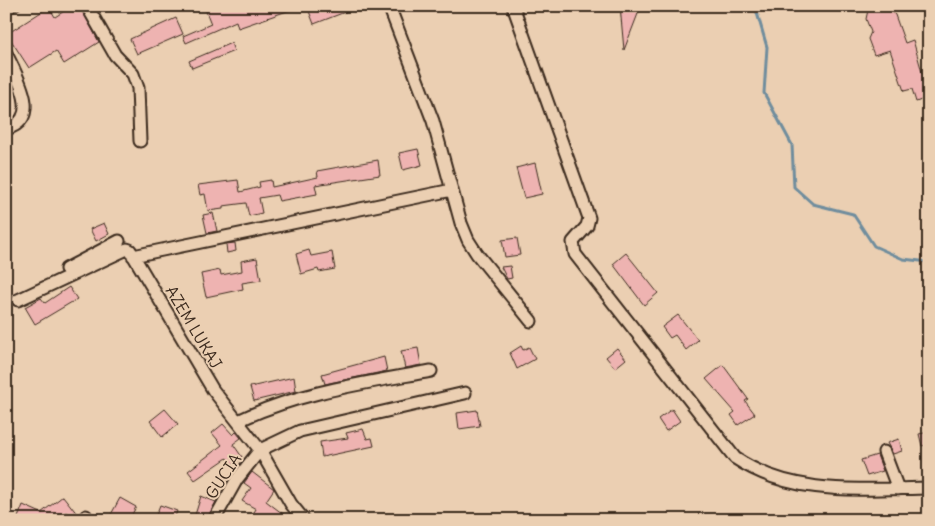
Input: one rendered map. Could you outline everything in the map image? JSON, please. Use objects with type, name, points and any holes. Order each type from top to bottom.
[{"type":"street","points":[[88,6],[115,55],[133,74],[138,88],[140,141]]},
{"type":"street","points":[[389,6],[433,120],[461,223],[477,254],[531,321]]},
{"type":"street","points":[[513,6],[589,218],[587,226],[573,242],[575,254],[735,458],[754,470],[790,481],[833,490],[929,488]]},
{"type":"street","points":[[6,53],[22,86],[25,107],[24,119],[18,126],[6,129]]},
{"type":"street","points":[[12,300],[127,249],[133,256],[452,190]]},
{"type":"street","points":[[12,300],[119,241]]},
{"type":"street","name":"AZEM LUKAJ","points":[[133,256],[205,377],[260,450],[291,504],[304,520]]},
{"type":"street","points":[[238,421],[263,409],[302,398],[431,371]]},
{"type":"street","points":[[260,450],[300,431],[464,393]]},
{"type":"street","name":"GUCIA","points":[[214,520],[237,479],[260,450]]},
{"type":"street","points":[[884,452],[898,489]]},
{"type":"lane","points":[[6,11],[16,6]]},
{"type":"building","points":[[72,6],[80,6],[99,42],[64,64],[56,51],[29,68],[7,34],[49,7],[55,17]]},
{"type":"building","points":[[204,6],[296,6],[296,8],[238,28],[236,21],[186,43],[183,36],[211,24]]},
{"type":"building","points":[[307,6],[358,6],[358,7],[314,24]]},
{"type":"building","points":[[620,6],[641,6],[624,50]]},
{"type":"building","points":[[873,6],[888,6],[895,15],[905,43],[913,40],[929,97],[916,102],[912,89],[904,91],[890,50],[874,55],[868,39],[871,32],[866,19],[868,10]]},
{"type":"building","points":[[176,18],[183,34],[137,54],[130,39]]},
{"type":"building","points":[[231,43],[234,51],[192,68],[189,61]]},
{"type":"building","points":[[418,149],[422,165],[403,170],[399,153]]},
{"type":"building","points":[[378,160],[380,175],[315,185],[317,194],[279,201],[277,195],[259,198],[262,213],[249,216],[246,203],[223,206],[223,209],[208,211],[205,194],[200,195],[198,185],[238,180],[240,192],[260,187],[259,182],[271,180],[272,187],[318,177],[317,171]]},
{"type":"building","points":[[535,163],[542,194],[524,198],[516,168]]},
{"type":"building","points":[[213,213],[217,231],[207,233],[203,215]]},
{"type":"building","points":[[104,223],[109,234],[96,241],[90,229]]},
{"type":"building","points":[[517,238],[520,255],[505,257],[502,240]]},
{"type":"building","points":[[235,243],[236,251],[227,253],[226,244]]},
{"type":"building","points":[[309,250],[311,256],[332,252],[335,269],[319,272],[318,269],[301,274],[296,254]]},
{"type":"building","points":[[626,253],[658,293],[644,305],[613,264]]},
{"type":"building","points":[[257,258],[261,280],[242,283],[243,289],[206,297],[201,274],[220,270],[221,275],[242,271],[241,261]]},
{"type":"building","points":[[510,266],[512,278],[507,279],[501,267]]},
{"type":"building","points":[[69,287],[77,299],[35,324],[25,307],[41,298],[45,303]]},
{"type":"building","points":[[678,315],[698,340],[686,350],[675,335],[670,338],[662,327]]},
{"type":"building","points":[[521,346],[523,350],[529,347],[535,359],[517,369],[510,353]]},
{"type":"building","points":[[418,348],[421,365],[405,368],[401,351]]},
{"type":"building","points":[[617,348],[626,359],[615,368],[606,357]]},
{"type":"building","points":[[384,357],[387,371],[325,384],[322,374]]},
{"type":"building","points":[[723,365],[748,399],[745,401],[755,414],[738,425],[731,415],[735,412],[706,379]]},
{"type":"building","points":[[294,377],[296,391],[254,401],[250,387]]},
{"type":"building","points":[[165,409],[178,424],[162,437],[150,421]]},
{"type":"building","points":[[672,409],[680,421],[666,431],[658,419]]},
{"type":"building","points":[[477,410],[480,426],[459,429],[457,413]]},
{"type":"building","points":[[223,424],[233,435],[236,432],[241,438],[233,444],[242,457],[233,465],[227,458],[195,480],[188,471],[222,445],[212,433]]},
{"type":"building","points":[[363,429],[367,439],[372,438],[374,446],[322,457],[320,442],[348,438],[346,433]]},
{"type":"building","points":[[929,432],[929,444],[922,446],[919,434]]},
{"type":"building","points":[[899,439],[902,451],[893,454],[887,443]]},
{"type":"building","points":[[877,455],[883,471],[867,476],[861,460]]},
{"type":"building","points":[[252,472],[274,489],[266,501],[291,520],[249,520],[256,509],[242,501],[251,488],[244,483]]},
{"type":"building","points":[[63,496],[78,515],[77,520],[66,512],[55,520],[17,520],[23,505],[41,513]]},
{"type":"building","points":[[201,496],[216,502],[207,519],[195,515]]},
{"type":"building","points":[[120,498],[136,507],[129,520],[108,520]]},
{"type":"building","points":[[160,505],[177,511],[174,520],[154,520]]},
{"type":"waterway","points":[[755,6],[767,47],[764,93],[792,145],[794,187],[813,204],[853,214],[874,246],[903,259],[929,262]]}]
